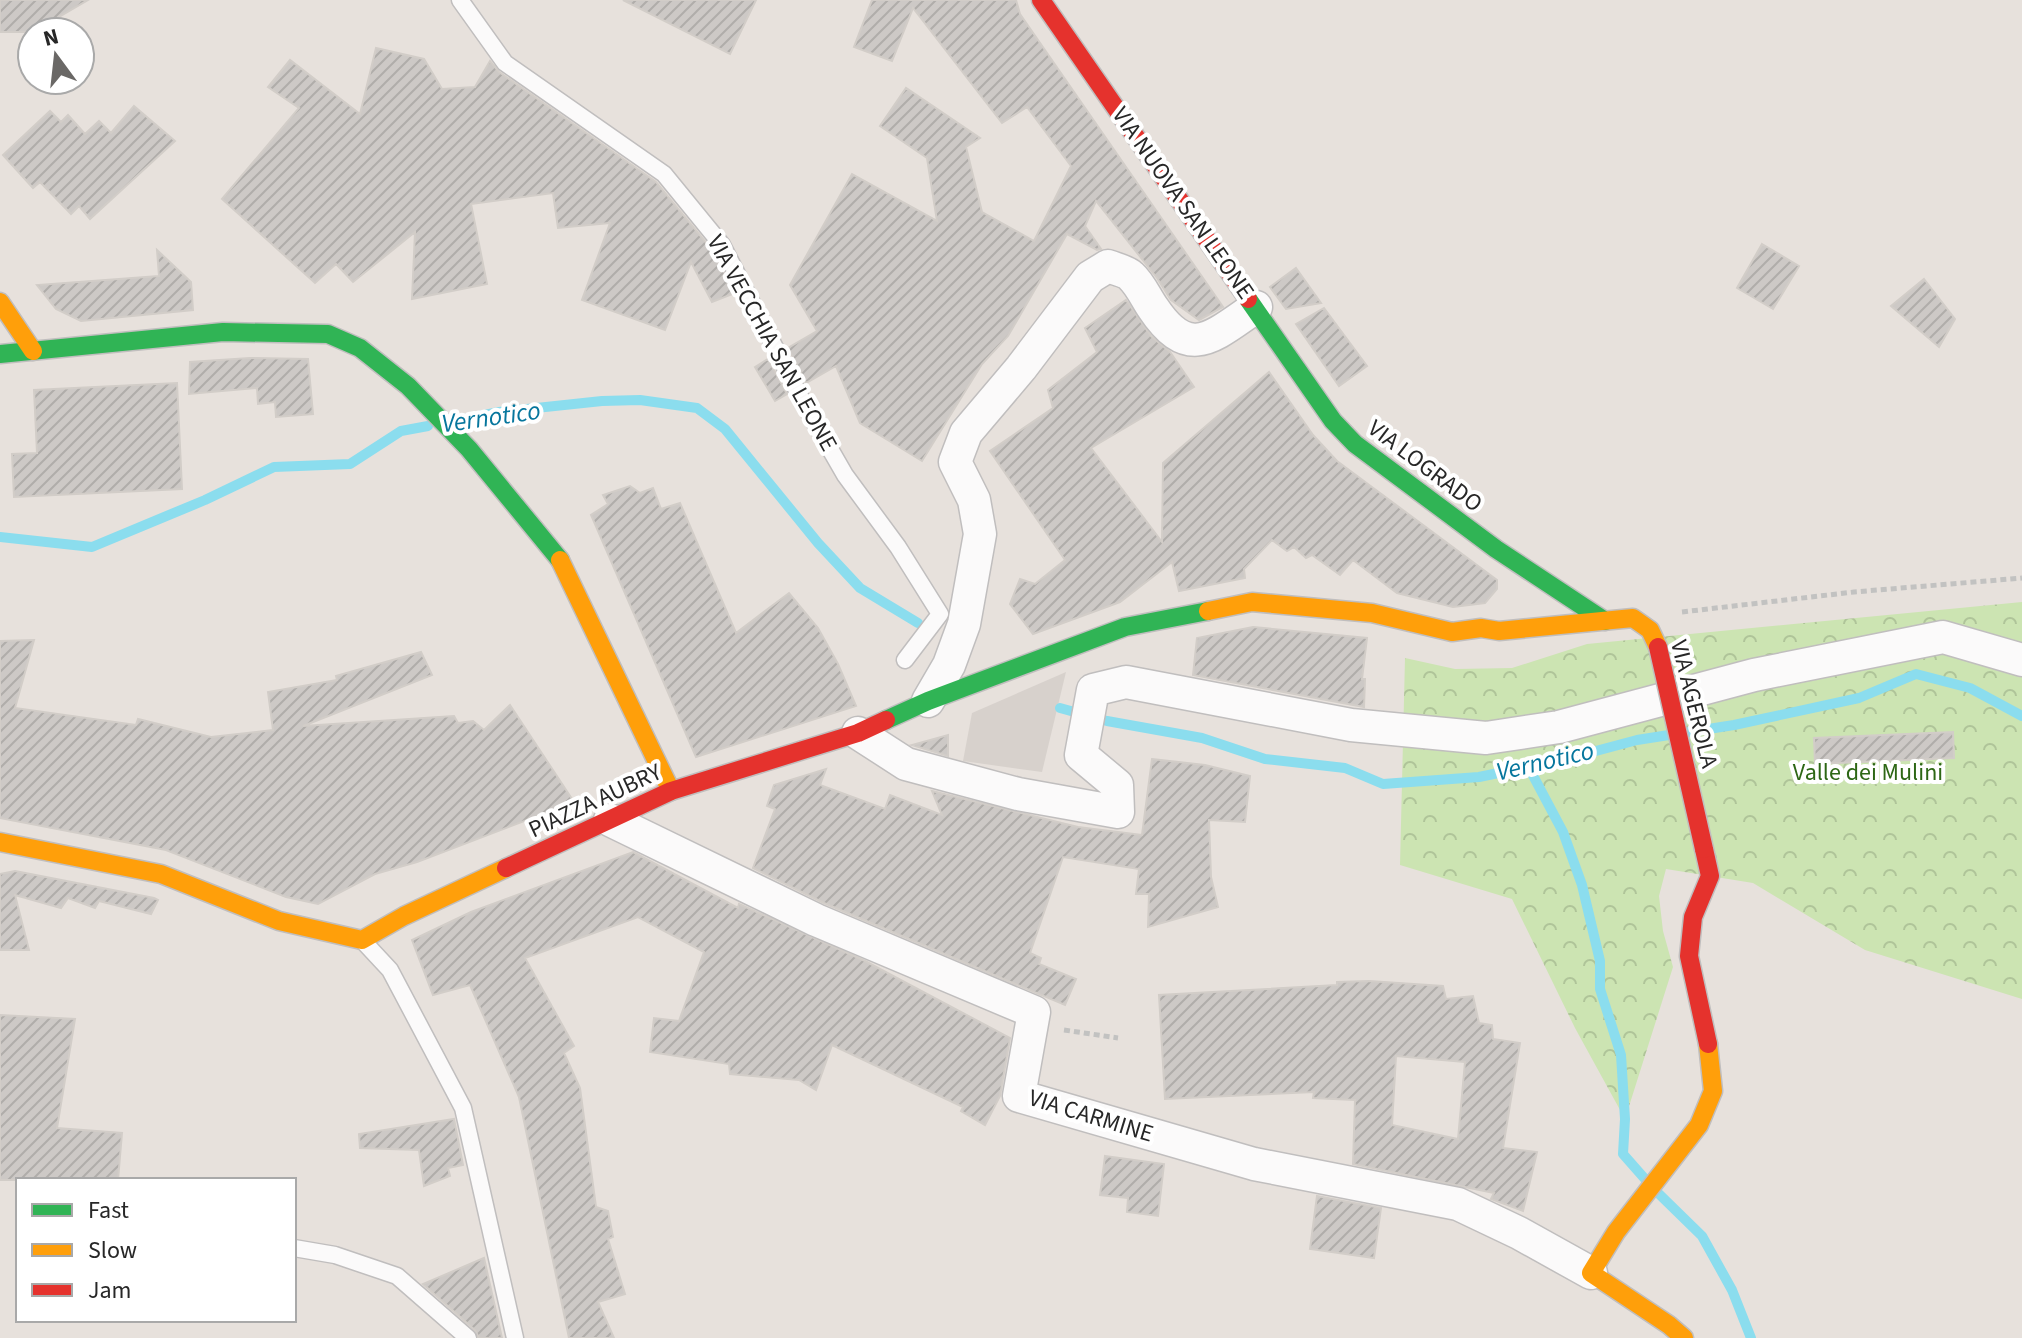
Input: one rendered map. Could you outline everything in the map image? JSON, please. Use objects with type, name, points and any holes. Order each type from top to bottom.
[{"type":"street","name":"VIA NUOVA SAN LEONE","points":[[928,701],[949,665],[964,624],[977,560],[980,534],[974,500],[955,462],[966,433],[1030,357],[1090,277],[1108,266],[1131,275],[1165,326],[1180,338],[1192,342],[1221,330],[1256,307],[1041,0]]},
{"type":"street","points":[[0,302],[33,351]]},
{"type":"street","name":"VIA LOGRADO","points":[[1256,307],[1333,421],[1355,444],[1496,549],[1605,621]]},
{"type":"street","points":[[0,354],[223,332],[328,334],[360,348],[408,386],[469,449],[557,553],[671,791]]},
{"type":"street","points":[[1496,549],[1508,573]]},
{"type":"street","name":"PIAZZA AUBRY","points":[[362,940],[404,916],[671,791],[858,733],[928,701],[1125,627],[1252,602],[1372,613],[1452,632],[1487,622],[1499,631],[1605,621]]},
{"type":"street","points":[[1605,621],[1633,618]]},
{"type":"street","name":"VIA AGEROLA","points":[[1591,1273],[1616,1232],[1699,1125],[1713,1091],[1707,1037],[1689,956],[1693,917],[1710,876],[1658,647],[1650,630],[1633,618]]},
{"type":"street","points":[[858,733],[906,764],[1018,794],[1118,812],[1117,785],[1081,755],[1093,690],[1126,682],[1351,725],[1486,738],[1559,727],[1754,675],[1943,637],[2022,660]]},
{"type":"street","points":[[610,820],[816,920],[1034,1012],[1031,1026]]},
{"type":"street","points":[[0,842],[161,874],[279,921],[362,940]]},
{"type":"street","name":"VIA CARMINE","points":[[1031,1026],[1019,1096],[1254,1164],[1458,1204],[1591,1273]]},
{"type":"street","points":[[1591,1273],[1684,1338]]},
{"type":"lane","name":"VIA VECCHIA SAN LEONE","points":[[460,0],[505,63],[664,174],[722,245],[803,402],[845,475],[898,547],[940,614],[905,660]]},
{"type":"lane","points":[[362,940],[390,970],[463,1108],[515,1338]]},
{"type":"lane","points":[[296,1248],[335,1255],[397,1276],[468,1338]]},
{"type":"path","points":[[1633,618],[1854,592],[2022,578]]},
{"type":"path","points":[[1031,1026],[1118,1038]]},
{"type":"green space","name":"Valle dei Mulini","points":[[2022,602],[2022,999],[1865,950],[1753,883],[1666,869],[1659,896],[1663,931],[1673,967],[1625,1119],[1575,1028],[1512,899],[1400,865],[1405,658],[1455,669],[1512,668],[1587,644]]},
{"type":"shaded area","points":[[1066,672],[1042,772],[963,761],[972,713]]},
{"type":"building","points":[[0,0],[88,0],[60,16],[16,16],[16,32],[0,32]]},
{"type":"building","points":[[623,0],[756,0],[730,54]]},
{"type":"building","points":[[872,0],[1016,0],[1020,14],[1223,307],[1199,320],[1171,300],[1096,201],[1085,226],[1101,249],[1097,250],[1067,234],[1008,336],[982,364],[922,461],[860,423],[836,366],[806,383],[788,348],[817,331],[790,285],[852,174],[937,221],[927,158],[880,126],[906,88],[980,138],[966,147],[982,212],[1034,241],[1071,166],[1027,107],[1002,123],[913,8],[892,61],[854,47]]},
{"type":"building","points":[[376,48],[424,59],[442,89],[475,87],[490,61],[499,72],[656,182],[713,251],[735,293],[712,302],[691,262],[665,330],[582,300],[610,223],[558,228],[553,193],[471,204],[487,284],[412,299],[415,232],[353,282],[336,264],[315,283],[222,199],[299,108],[268,87],[290,60],[360,114]]},
{"type":"building","points":[[134,106],[175,141],[90,219],[79,206],[71,214],[40,182],[33,188],[3,155],[50,111],[61,122],[68,115],[85,134],[99,121],[111,133]]},
{"type":"building","points":[[1762,244],[1799,266],[1773,309],[1737,288]]},
{"type":"building","points":[[157,250],[191,282],[193,310],[81,321],[56,309],[37,285],[159,276]]},
{"type":"building","points":[[1296,268],[1321,303],[1286,309],[1270,287]]},
{"type":"building","points":[[1924,279],[1955,319],[1939,347],[1891,306]]},
{"type":"building","points":[[1126,300],[1151,336],[1170,352],[1194,387],[1091,448],[1162,542],[1163,463],[1269,372],[1313,435],[1337,461],[1497,580],[1497,589],[1485,603],[1453,607],[1397,593],[1353,560],[1340,575],[1312,555],[1306,558],[1294,547],[1287,551],[1272,540],[1244,569],[1245,578],[1179,591],[1172,562],[1120,602],[1033,634],[1010,604],[1020,579],[1035,584],[1065,560],[990,451],[1053,408],[1048,390],[1097,352],[1085,328]]},
{"type":"building","points":[[1324,308],[1367,366],[1339,386],[1296,324]]},
{"type":"building","points":[[250,358],[308,359],[313,414],[276,417],[275,402],[258,404],[257,388],[189,394],[190,362]]},
{"type":"building","points":[[768,359],[787,394],[775,401],[755,367]]},
{"type":"building","points":[[177,383],[182,489],[14,497],[12,454],[37,453],[34,390]]},
{"type":"building","points":[[630,486],[640,493],[653,488],[661,509],[680,503],[736,633],[789,593],[818,628],[856,706],[696,757],[591,515],[608,504],[603,495]]},
{"type":"building","points":[[1253,627],[1367,638],[1362,679],[1365,679],[1364,707],[1193,675],[1197,638]]},
{"type":"building","points":[[34,640],[15,708],[136,725],[138,719],[211,737],[273,730],[268,692],[337,680],[336,676],[421,652],[432,675],[303,726],[454,716],[458,723],[473,721],[484,730],[510,705],[574,802],[417,862],[375,874],[318,904],[286,897],[166,850],[0,818],[0,641]]},
{"type":"building","points":[[1953,732],[1954,758],[1815,764],[1814,738]]},
{"type":"building","points":[[948,735],[948,756],[912,745]]},
{"type":"building","points":[[1152,759],[1205,765],[1250,776],[1245,822],[1209,820],[1211,877],[1218,907],[1148,927],[1149,894],[1136,894],[1139,869],[1063,857],[1030,953],[1041,958],[1039,964],[1076,979],[1065,1005],[824,903],[753,868],[775,809],[767,806],[774,785],[826,769],[820,785],[885,809],[890,795],[942,815],[932,791],[1078,827],[1142,835]]},
{"type":"building","points":[[633,852],[738,908],[739,904],[865,961],[1010,1038],[1000,1096],[985,1125],[961,1111],[963,1107],[832,1045],[816,1090],[799,1080],[730,1074],[729,1064],[650,1052],[654,1018],[679,1021],[704,952],[638,917],[525,958],[574,1046],[564,1053],[580,1088],[596,1207],[608,1211],[613,1237],[608,1239],[625,1294],[598,1302],[614,1338],[569,1338],[519,1097],[470,985],[433,995],[412,940],[471,912]]},
{"type":"building","points":[[15,871],[158,900],[151,914],[99,901],[95,908],[68,898],[61,908],[15,895],[29,950],[0,950],[0,874]]},
{"type":"building","points":[[1337,982],[1443,986],[1446,999],[1473,996],[1479,1023],[1492,1025],[1493,1039],[1520,1043],[1503,1148],[1537,1152],[1523,1211],[1491,1199],[1494,1193],[1353,1164],[1355,1100],[1313,1098],[1314,1092],[1165,1099],[1159,995],[1337,985]],"holes":[[[1396,1056],[1465,1062],[1458,1139],[1392,1125]]]},
{"type":"building","points":[[0,1015],[75,1019],[57,1128],[122,1133],[118,1178],[0,1180]]},
{"type":"building","points":[[454,1119],[463,1165],[448,1168],[450,1176],[424,1186],[419,1150],[360,1148],[359,1134]]},
{"type":"building","points":[[1105,1156],[1164,1164],[1158,1216],[1127,1212],[1128,1198],[1100,1195]]},
{"type":"building","points":[[1317,1196],[1381,1208],[1374,1258],[1310,1249]]},
{"type":"building","points":[[484,1258],[502,1338],[479,1338],[475,1330],[423,1284]]},
{"type":"waterway","name":"Vernotico","points":[[460,420],[499,412],[602,401],[640,400],[697,408],[725,429],[818,543],[860,588],[918,623]]},
{"type":"waterway","name":"Vernotico","points":[[0,537],[92,547],[205,500],[274,467],[350,464],[401,431],[428,426]]},
{"type":"waterway","name":"Vernotico","points":[[1689,732],[1859,698],[1916,674],[1970,688],[2022,716]]},
{"type":"waterway","name":"Vernotico","points":[[1060,708],[1107,721],[1202,738],[1265,759],[1345,768],[1383,784],[1479,777],[1669,735]]},
{"type":"waterway","points":[[1528,766],[1563,832],[1582,885],[1600,961],[1600,989],[1621,1055],[1625,1119],[1623,1154],[1645,1179]]},
{"type":"waterway","points":[[1659,1194],[1702,1236],[1732,1290],[1751,1338]]},
{"type":"traffic: fast","points":[[1248,299],[1333,421],[1355,444],[1496,549],[1605,621]]},
{"type":"traffic: fast","points":[[0,354],[223,332],[328,334],[360,348],[408,386],[469,449],[560,560]]},
{"type":"traffic: fast","points":[[886,720],[928,701],[1125,627],[1208,611]]},
{"type":"traffic: slow","points":[[0,302],[33,351]]},
{"type":"traffic: slow","points":[[560,560],[671,791]]},
{"type":"traffic: slow","points":[[1208,611],[1252,602],[1372,613],[1452,632],[1481,628],[1499,631],[1633,618],[1650,630],[1658,647]]},
{"type":"traffic: slow","points":[[0,842],[161,874],[279,921],[362,940],[404,916],[506,868]]},
{"type":"traffic: slow","points":[[1684,1338],[1591,1273],[1616,1232],[1699,1125],[1713,1091],[1708,1044]]},
{"type":"traffic: jam","points":[[1041,0],[1248,299]]},
{"type":"traffic: jam","points":[[1658,647],[1704,849]]},
{"type":"traffic: jam","points":[[506,868],[671,791],[858,733],[886,720]]},
{"type":"traffic: jam","points":[[1704,849],[1710,876],[1693,917],[1689,956],[1708,1044]]}]
